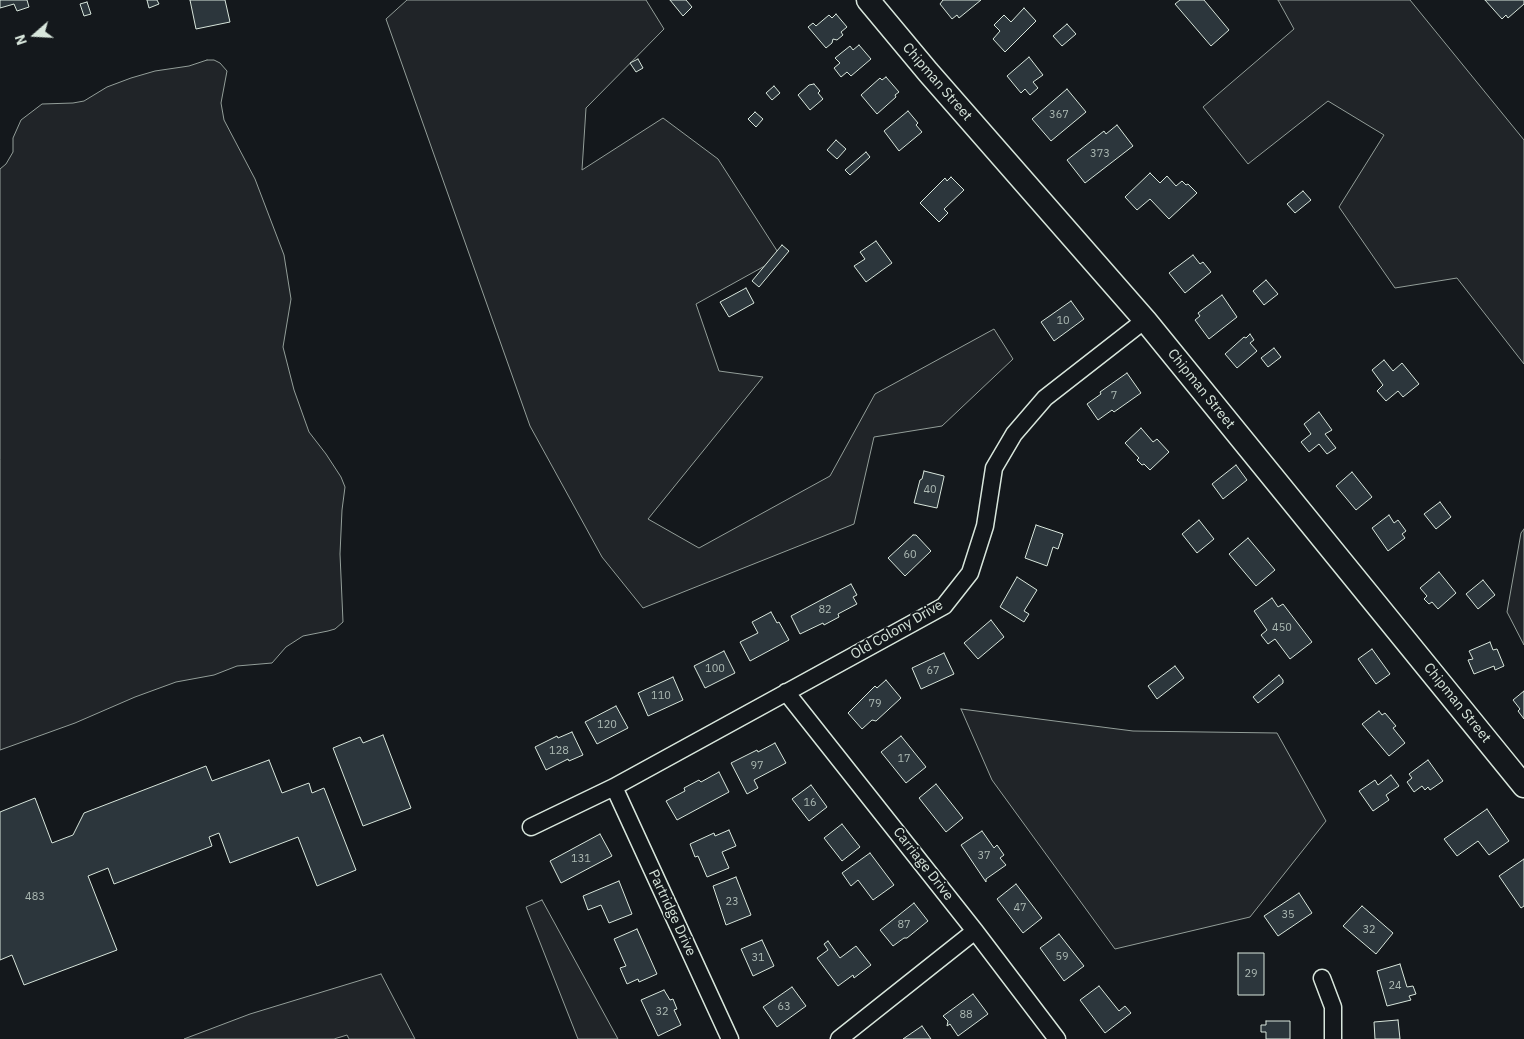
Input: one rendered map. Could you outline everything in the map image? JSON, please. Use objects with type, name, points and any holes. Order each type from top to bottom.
[{"type":"street","name":"Chipman Street","points":[[868,0],[928,72],[1146,320],[1524,786]]},
{"type":"street","name":"Old Colony Drive","points":[[531,827],[614,787],[944,606],[970,573],[985,526],[994,468],[1014,434],[1045,398],[1146,320]]},
{"type":"street","name":"Carriage Drive","points":[[786,692],[975,931],[1057,1039]]},
{"type":"street","name":"Partridge Drive","points":[[614,787],[730,1039]]},
{"type":"street","points":[[839,1039],[975,931]]},
{"type":"street","points":[[1322,978],[1333,1008],[1332,1039]]},
{"type":"shaded area","points":[[407,0],[646,0],[664,29],[586,108],[582,170],[663,118],[718,159],[781,257],[696,304],[719,371],[763,377],[648,519],[699,548],[830,476],[875,394],[994,329],[1013,359],[942,426],[874,437],[854,524],[643,608],[602,557],[530,426],[386,19]]},
{"type":"shaded area","points":[[1278,0],[1410,0],[1524,140],[1524,364],[1457,278],[1395,288],[1339,207],[1384,135],[1328,101],[1248,164],[1203,107],[1294,29]]},
{"type":"shaded area","points":[[207,60],[214,60],[220,63],[227,71],[221,103],[224,120],[255,179],[284,255],[291,299],[283,347],[294,390],[309,432],[326,454],[341,477],[345,487],[340,554],[343,622],[335,629],[303,636],[286,647],[272,663],[237,666],[214,675],[176,682],[135,697],[75,723],[0,750],[0,169],[6,164],[13,152],[13,138],[21,120],[42,104],[84,101],[107,87],[131,78],[155,71],[189,66]]},
{"type":"shaded area","points":[[1524,529],[1524,645],[1507,612],[1521,533]]},
{"type":"shaded area","points":[[961,709],[1133,731],[1277,733],[1326,821],[1250,917],[1115,949],[992,780]]},
{"type":"shaded area","points":[[542,900],[618,1039],[578,1039],[526,907]]},
{"type":"shaded area","points":[[381,974],[415,1039],[349,1039],[347,1035],[334,1039],[184,1039],[250,1014]]},
{"type":"building","points":[[0,0],[27,0],[29,7],[17,11],[14,4],[0,8]]},
{"type":"building","points":[[147,0],[157,0],[159,4],[149,8]]},
{"type":"building","points":[[190,0],[225,0],[230,22],[196,29]]},
{"type":"building","points":[[670,0],[686,0],[692,7],[683,16]]},
{"type":"building","points":[[943,0],[981,0],[959,18],[957,15],[952,19],[940,4]]},
{"type":"building","points":[[1180,0],[1204,0],[1229,30],[1211,46],[1175,4]]},
{"type":"building","points":[[1485,0],[1524,0],[1524,4],[1508,18],[1506,15],[1502,19]]},
{"type":"building","points":[[87,2],[91,14],[84,16],[80,4]]},
{"type":"building","points":[[1024,8],[1036,21],[1005,52],[993,39],[1000,31],[994,25],[1004,15],[1011,22]]},
{"type":"building","points":[[836,14],[847,27],[841,32],[843,35],[837,40],[833,39],[832,43],[826,48],[808,27],[813,23],[816,26],[829,15],[832,18]]},
{"type":"building","points":[[1067,24],[1076,34],[1062,46],[1053,36]]},
{"type":"building","points":[[859,45],[871,59],[851,76],[847,72],[841,77],[834,68],[840,63],[835,58],[850,46],[853,50]]},
{"type":"building","points":[[1029,57],[1043,75],[1033,82],[1038,88],[1030,95],[1025,89],[1021,93],[1007,76]]},
{"type":"building","points":[[638,59],[643,68],[636,72],[630,63]]},
{"type":"building","points":[[886,77],[899,92],[877,114],[861,95],[880,78],[882,80]]},
{"type":"building","points":[[814,84],[820,91],[818,93],[823,99],[810,110],[798,95],[809,85]]},
{"type":"building","points":[[774,86],[780,93],[772,100],[766,93]]},
{"type":"building","points":[[1067,89],[1086,112],[1051,141],[1032,119]]},
{"type":"building","points":[[908,111],[918,123],[916,125],[922,132],[899,151],[884,131]]},
{"type":"building","points":[[755,112],[763,119],[756,127],[748,119]]},
{"type":"building","points":[[1117,125],[1133,146],[1085,183],[1067,160],[1104,131],[1106,134]]},
{"type":"building","points":[[836,140],[846,149],[837,159],[827,150]]},
{"type":"building","points":[[866,152],[870,157],[850,175],[845,170]]},
{"type":"building","points":[[1150,173],[1160,183],[1167,176],[1176,186],[1182,181],[1197,193],[1169,219],[1150,199],[1137,210],[1125,197]]},
{"type":"building","points":[[951,177],[964,190],[944,209],[948,213],[939,222],[920,203],[945,178],[947,181]]},
{"type":"building","points":[[1303,191],[1311,200],[1295,213],[1287,204]]},
{"type":"building","points":[[876,241],[892,263],[866,282],[854,266],[865,259],[860,252]]},
{"type":"building","points":[[782,245],[789,251],[759,287],[752,281]]},
{"type":"building","points":[[1193,255],[1200,264],[1203,262],[1211,272],[1185,293],[1169,273]]},
{"type":"building","points":[[1266,280],[1278,294],[1264,305],[1253,291]]},
{"type":"building","points":[[746,288],[754,303],[729,317],[720,302]]},
{"type":"building","points":[[1222,295],[1237,317],[1209,339],[1195,320],[1200,316],[1198,313]]},
{"type":"building","points":[[1071,301],[1084,319],[1054,341],[1041,322]]},
{"type":"building","points":[[1250,334],[1254,340],[1250,343],[1257,351],[1237,368],[1225,354]]},
{"type":"building","points":[[1274,348],[1281,357],[1268,367],[1261,358]]},
{"type":"building","points":[[1384,360],[1393,371],[1402,363],[1419,384],[1403,397],[1398,391],[1386,401],[1377,391],[1383,385],[1372,370]]},
{"type":"building","points":[[1127,373],[1141,393],[1114,412],[1112,410],[1098,420],[1087,404],[1101,394],[1100,392]]},
{"type":"building","points":[[1319,412],[1332,430],[1325,434],[1336,448],[1327,454],[1319,444],[1309,452],[1301,442],[1311,434],[1304,424]]},
{"type":"building","points":[[1141,428],[1153,442],[1157,439],[1169,452],[1150,470],[1137,460],[1139,458],[1125,443]]},
{"type":"building","points":[[1236,465],[1247,480],[1223,499],[1212,484]]},
{"type":"building","points":[[924,471],[944,476],[937,508],[914,503]]},
{"type":"building","points":[[1352,472],[1372,497],[1356,510],[1336,486]]},
{"type":"building","points":[[1440,502],[1451,517],[1436,529],[1424,514]]},
{"type":"building","points":[[1389,515],[1394,523],[1398,520],[1406,531],[1402,534],[1405,538],[1388,551],[1372,528]]},
{"type":"building","points":[[1199,520],[1214,539],[1197,553],[1182,534]]},
{"type":"building","points":[[1036,525],[1063,534],[1058,549],[1053,547],[1047,566],[1025,558]]},
{"type":"building","points":[[913,535],[916,535],[931,551],[905,576],[888,558]]},
{"type":"building","points":[[1248,538],[1275,570],[1256,586],[1229,554]]},
{"type":"building","points":[[1439,572],[1456,593],[1438,609],[1432,602],[1429,604],[1424,599],[1427,596],[1420,588]]},
{"type":"building","points":[[1017,577],[1037,590],[1024,611],[1029,614],[1024,622],[1000,607]]},
{"type":"building","points":[[1483,580],[1495,595],[1478,609],[1466,594]]},
{"type":"building","points":[[851,584],[857,595],[853,597],[857,604],[838,614],[839,617],[824,625],[823,623],[800,634],[791,616]]},
{"type":"building","points":[[1272,598],[1278,607],[1283,604],[1312,642],[1290,659],[1275,639],[1268,644],[1261,635],[1267,630],[1254,611]]},
{"type":"building","points":[[771,612],[789,640],[750,661],[740,642],[758,633],[752,622]]},
{"type":"building","points":[[991,620],[1004,637],[978,659],[964,643]]},
{"type":"building","points":[[1490,642],[1493,650],[1497,649],[1504,666],[1495,670],[1494,666],[1474,674],[1468,660],[1473,659],[1469,651]]},
{"type":"building","points":[[1372,649],[1390,674],[1376,684],[1358,659]]},
{"type":"building","points":[[724,651],[735,673],[705,688],[694,666]]},
{"type":"building","points":[[944,653],[954,674],[921,689],[912,668]]},
{"type":"building","points":[[1175,666],[1184,678],[1157,699],[1148,686]]},
{"type":"building","points":[[1279,675],[1283,683],[1258,703],[1253,697]]},
{"type":"building","points":[[673,677],[683,700],[648,716],[638,693]]},
{"type":"building","points":[[886,680],[901,698],[876,721],[872,720],[862,729],[848,713],[875,686],[877,688]]},
{"type":"building","points":[[1524,691],[1524,719],[1518,711],[1520,709],[1513,700]]},
{"type":"building","points":[[616,706],[628,728],[597,744],[585,722]]},
{"type":"building","points":[[1379,711],[1382,715],[1385,713],[1396,726],[1393,728],[1405,743],[1389,756],[1362,724]]},
{"type":"building","points":[[572,732],[583,755],[569,761],[568,759],[546,770],[535,747],[557,736],[558,738]]},
{"type":"building","points":[[383,735],[411,808],[363,826],[333,748],[360,737],[363,743]]},
{"type":"building","points":[[901,736],[926,767],[906,783],[881,752]]},
{"type":"building","points":[[775,743],[786,763],[754,780],[758,788],[747,794],[731,763]]},
{"type":"building","points":[[269,760],[282,793],[309,783],[312,793],[324,788],[356,870],[317,886],[298,837],[230,863],[219,833],[209,837],[212,846],[114,884],[108,868],[88,876],[117,950],[24,985],[12,955],[0,960],[0,812],[35,798],[52,843],[73,835],[84,813],[206,766],[212,781]]},
{"type":"building","points":[[1428,760],[1443,781],[1430,790],[1428,787],[1425,790],[1422,786],[1414,792],[1407,782],[1412,778],[1409,774]]},
{"type":"building","points":[[719,772],[729,792],[677,820],[666,801],[685,791],[684,788],[699,780],[701,782]]},
{"type":"building","points":[[1391,775],[1399,786],[1386,795],[1389,800],[1373,811],[1359,791],[1375,780],[1378,785]]},
{"type":"building","points":[[936,784],[963,818],[946,832],[919,798]]},
{"type":"building","points":[[811,785],[827,807],[809,821],[792,799]]},
{"type":"building","points":[[1487,809],[1509,841],[1489,855],[1478,841],[1457,856],[1444,839]]},
{"type":"building","points":[[842,824],[860,847],[842,861],[824,838]]},
{"type":"building","points":[[729,830],[736,846],[722,852],[729,868],[707,877],[698,856],[695,857],[690,844],[714,833],[715,836]]},
{"type":"building","points":[[982,831],[994,848],[997,845],[1004,855],[1000,858],[1006,865],[986,879],[986,882],[961,845]]},
{"type":"building","points":[[600,834],[612,856],[561,883],[550,861]]},
{"type":"building","points":[[870,853],[894,885],[873,900],[858,880],[851,886],[842,873]]},
{"type":"building","points":[[1524,859],[1524,906],[1521,908],[1499,876]]},
{"type":"building","points":[[736,877],[751,915],[726,925],[713,886]]},
{"type":"building","points":[[619,881],[632,914],[609,923],[601,905],[588,910],[583,896]]},
{"type":"building","points":[[1016,884],[1042,918],[1023,933],[997,899]]},
{"type":"building","points":[[1299,893],[1312,913],[1278,936],[1264,916]]},
{"type":"building","points":[[914,903],[928,921],[907,938],[893,946],[880,930]]},
{"type":"building","points":[[1362,906],[1393,933],[1376,954],[1343,926]]},
{"type":"building","points":[[637,929],[657,974],[639,982],[638,979],[627,984],[620,968],[626,966],[614,939]]},
{"type":"building","points":[[1059,934],[1084,966],[1064,981],[1040,948]]},
{"type":"building","points":[[762,940],[774,966],[753,976],[741,949]]},
{"type":"building","points":[[828,941],[840,958],[856,946],[871,965],[854,978],[853,975],[838,986],[817,958],[828,950],[824,944]]},
{"type":"building","points":[[1238,953],[1264,953],[1264,995],[1238,995]]},
{"type":"building","points":[[1400,964],[1407,987],[1413,986],[1416,994],[1409,996],[1411,1000],[1387,1006],[1377,971]]},
{"type":"building","points":[[1099,986],[1119,1011],[1125,1006],[1131,1013],[1105,1033],[1080,1000]]},
{"type":"building","points":[[792,987],[806,1006],[777,1027],[763,1007]]},
{"type":"building","points":[[664,990],[670,1000],[673,999],[677,1009],[674,1010],[681,1025],[658,1036],[641,1000]]},
{"type":"building","points":[[973,994],[988,1014],[958,1036],[950,1024],[947,1026],[948,1021],[943,1016]]},
{"type":"building","points":[[1398,1020],[1400,1039],[1375,1039],[1374,1022]]},
{"type":"building","points":[[1266,1021],[1290,1021],[1290,1039],[1266,1039],[1266,1032],[1261,1032],[1261,1025],[1266,1025]]},
{"type":"building","points":[[922,1026],[931,1039],[903,1039]]}]
